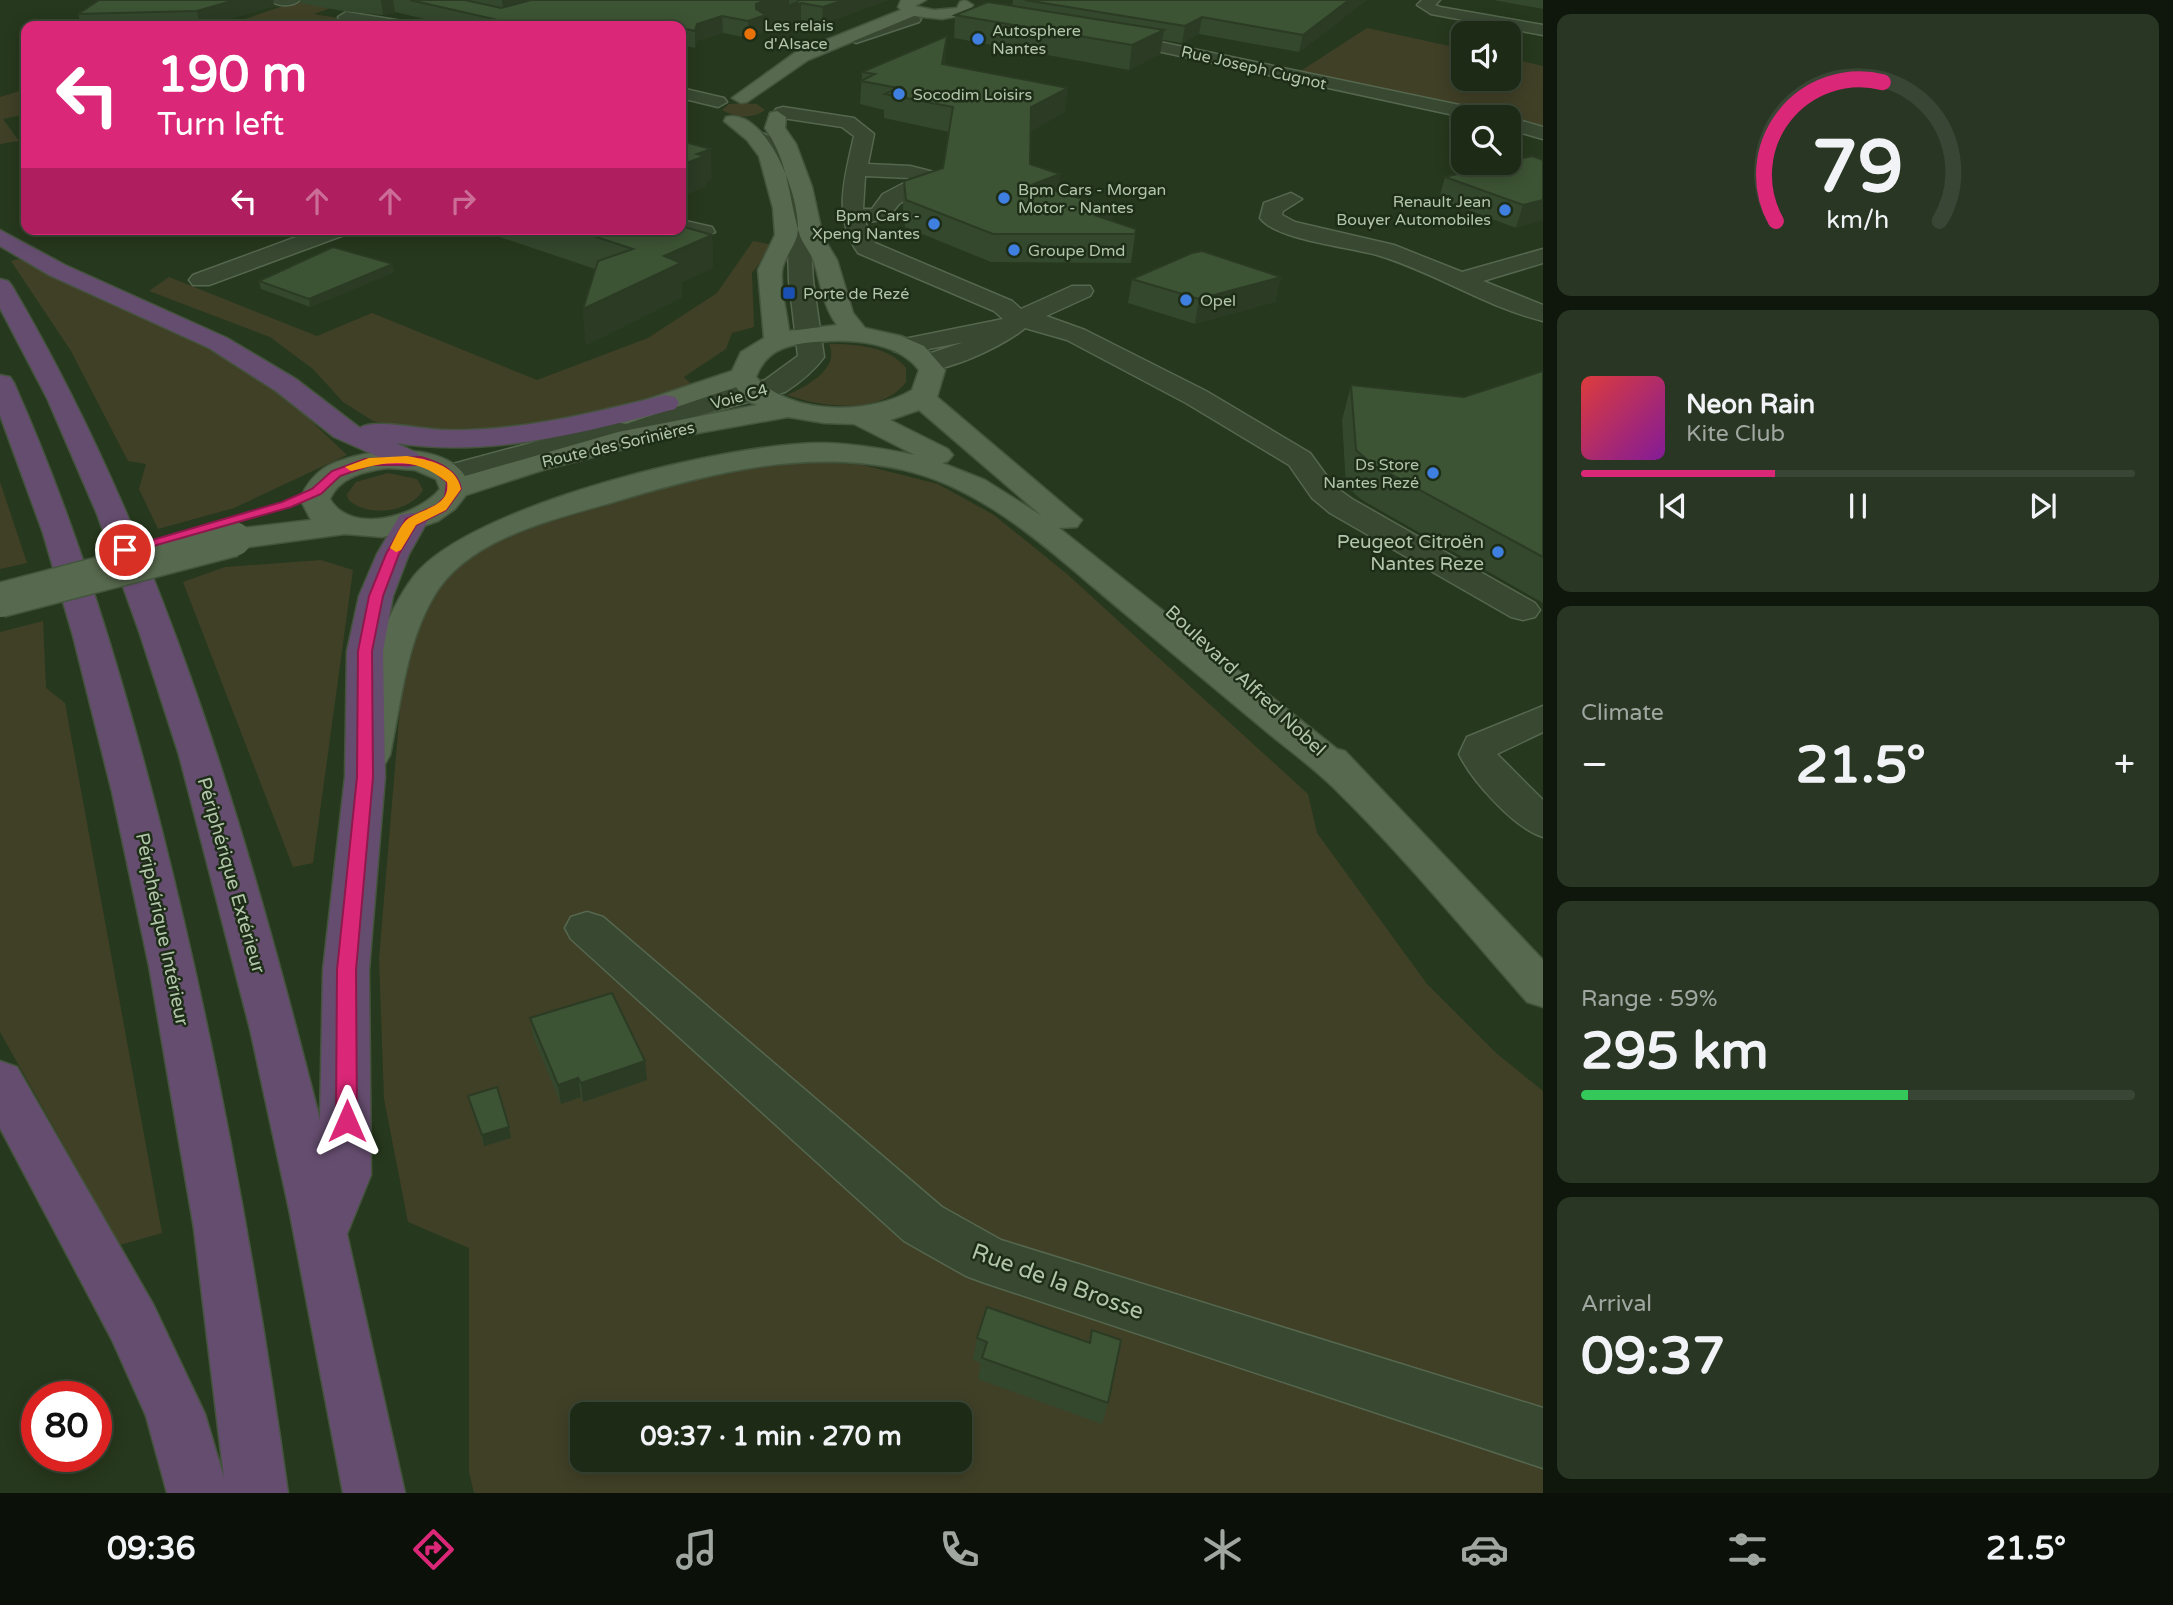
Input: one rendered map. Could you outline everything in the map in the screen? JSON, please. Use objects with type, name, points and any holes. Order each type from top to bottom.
[{"type":"highway","points":[[0,237],[57,270],[218,343],[254,363],[344,431],[436,472]]},
{"type":"highway","name":"Périphérique Extérieur","points":[[0,286],[69,413],[115,517],[187,720],[246,920],[321,1232],[374,1493]]},
{"type":"highway","name":"Périphérique Intérieur","points":[[0,383],[40,478],[87,618],[149,858],[177,986],[212,1186],[247,1406],[257,1493]]},
{"type":"highway","points":[[307,401],[331,409],[368,430],[397,436],[451,439],[513,435],[665,403]]},
{"type":"highway","points":[[321,1232],[345,1175],[346,970],[365,777],[365,651],[376,596],[393,554],[411,522]]},
{"type":"highway","points":[[0,1081],[133,1323],[175,1414],[198,1493]]},
{"type":"main road","points":[[713,107],[733,121],[767,112],[802,66],[823,53],[913,10],[967,8]]},
{"type":"main road","points":[[713,107],[767,112]]},
{"type":"main road","points":[[733,121],[767,112]]},
{"type":"main road","points":[[767,112],[802,187],[812,237],[825,260],[841,314],[857,335]]},
{"type":"main road","points":[[767,112],[769,155],[784,208],[786,235],[770,270],[777,342]]},
{"type":"main road","points":[[809,335],[857,335],[902,346],[928,363],[933,377],[921,398],[894,409],[860,416],[826,416],[785,409],[748,384],[751,357],[777,342],[809,335]]},
{"type":"main road","name":"Route des Sorinières","points":[[436,472],[498,450],[665,403],[748,384]]},
{"type":"main road","name":"Boulevard Alfred Nobel","points":[[921,398],[1205,636],[1348,778],[1543,990]]},
{"type":"main road","name":"Route des Sorinières","points":[[436,472],[506,471],[617,442],[785,409]]},
{"type":"main road","name":"Boulevard Alfred Nobel","points":[[860,416],[966,470],[1049,523],[1126,584],[1233,686]]},
{"type":"main road","points":[[365,777],[408,609],[427,582],[447,562],[479,538],[556,508],[706,465],[764,454],[854,453],[933,468],[967,482],[1045,532],[1348,778]]},
{"type":"main road","points":[[0,582],[229,531],[345,525],[373,528],[411,522],[442,508],[436,472],[369,462],[351,467],[330,478],[317,492],[229,531],[0,600]]},
{"type":"main road","points":[[317,492],[315,499],[321,513],[345,525]]},
{"type":"street","points":[[278,0],[292,0]]},
{"type":"street","points":[[1432,0],[1425,5],[1436,11],[1543,30]]},
{"type":"street","points":[[885,1],[913,10]]},
{"type":"street","points":[[346,17],[371,21]]},
{"type":"street","name":"Rue Joseph Cugnot","points":[[1096,35],[1451,109]]},
{"type":"street","points":[[686,95],[713,107]]},
{"type":"street","points":[[688,114],[713,107]]},
{"type":"street","points":[[767,112],[831,118],[858,128],[864,134],[850,201],[852,216],[866,248],[1003,306],[1016,321]]},
{"type":"street","name":"Voie C4","points":[[436,472],[748,384],[775,386],[797,372],[811,357],[801,281],[798,215],[767,112]]},
{"type":"street","points":[[1521,127],[1543,133]]},
{"type":"street","points":[[852,216],[878,215],[891,199],[931,177],[911,172],[857,170]]},
{"type":"street","points":[[1291,200],[1272,208],[1271,218],[1289,227],[1386,250],[1543,314]]},
{"type":"street","points":[[686,228],[704,232]]},
{"type":"street","points":[[201,280],[323,235]]},
{"type":"street","points":[[1461,280],[1543,256]]},
{"type":"street","points":[[928,363],[985,343],[1016,321],[1081,292]]},
{"type":"street","points":[[902,346],[1016,321],[1045,323],[1076,335],[1196,397],[1300,459],[1323,492],[1341,506],[1523,610]]},
{"type":"street","points":[[1543,718],[1481,746],[1478,754],[1484,766],[1543,823]]},
{"type":"street","name":"Rue de la Brosse","points":[[587,928],[923,1224],[985,1259],[1130,1308],[1543,1438]]},
{"type":"shaded area","points":[[313,0],[353,0],[314,14],[355,21],[239,21],[286,5]]},
{"type":"shaded area","points":[[1367,28],[1451,46],[1451,91],[1521,91],[1521,61],[1543,66],[1543,129],[1521,121],[1521,105],[1451,105],[1296,74]]},
{"type":"shaded area","points":[[21,91],[21,115],[3,119],[19,141],[0,144],[0,97]]},
{"type":"shaded area","points":[[729,104],[757,104],[765,110],[744,116],[722,110]]},
{"type":"shaded area","points":[[753,241],[773,245],[752,273],[754,327],[732,333],[726,349],[684,377],[691,384],[652,399],[512,429],[426,433],[373,421],[343,402],[313,369],[270,337],[149,291],[169,277],[317,336],[372,313],[537,380],[648,338],[717,293]]},
{"type":"shaded area","points":[[19,259],[206,344],[288,399],[347,455],[234,508],[158,529],[139,489],[146,464],[128,461],[71,351],[11,261]]},
{"type":"shaded area","points":[[829,344],[860,346],[890,355],[906,368],[906,382],[895,393],[882,400],[850,406],[816,403],[787,395],[811,382],[826,369],[831,353]]},
{"type":"shaded area","points":[[796,461],[863,465],[938,484],[994,515],[1067,574],[1308,794],[1317,833],[1427,984],[1496,1053],[1543,1091],[1543,1493],[474,1493],[469,1472],[469,1248],[408,1222],[384,1099],[379,959],[402,684],[423,601],[462,560],[494,537],[562,514],[707,476]]},
{"type":"shaded area","points":[[388,473],[417,479],[423,490],[408,504],[387,510],[365,509],[348,499],[347,494],[356,482]]},
{"type":"shaded area","points":[[0,482],[27,563],[0,569]]},
{"type":"shaded area","points":[[321,560],[353,570],[313,863],[293,867],[183,582],[225,567]]},
{"type":"shaded area","points":[[43,621],[46,688],[65,703],[162,1233],[120,1245],[0,1032],[0,632]]},
{"type":"building","points":[[99,0],[235,0],[197,11],[78,14]]},
{"type":"building","points":[[410,0],[465,0],[501,8],[531,0],[766,0],[756,4],[756,9],[764,14],[799,0],[844,0],[823,7],[801,3],[748,21],[722,16],[697,24],[695,31],[686,29],[686,21],[502,21]]},
{"type":"building","points":[[1025,0],[1349,0],[1303,35],[1202,17],[1185,26]]},
{"type":"building","points":[[988,2],[1164,30],[1132,45],[955,15]]},
{"type":"building","points":[[947,36],[942,64],[1068,88],[1031,107],[1030,164],[1060,174],[1034,184],[1114,209],[1097,216],[1136,229],[1135,234],[993,234],[906,200],[904,181],[943,168],[953,107],[885,94],[898,88],[861,81],[875,74],[862,72]]},
{"type":"building","points":[[686,142],[711,149],[697,154],[705,156],[686,163]]},
{"type":"building","points":[[1532,156],[1543,160],[1543,200],[1523,205],[1445,177],[1521,175],[1521,159]]},
{"type":"building","points":[[686,227],[712,235],[664,256],[681,263],[583,309],[598,261],[633,249],[590,235],[686,235]]},
{"type":"building","points":[[333,247],[393,264],[309,299],[259,281]]},
{"type":"building","points":[[1202,251],[1281,277],[1199,299],[1132,279]]},
{"type":"building","name":"Peugeot Citroën Nantes Reze","points":[[1543,371],[1543,557],[1372,464],[1356,450],[1351,385],[1464,397]]},
{"type":"building","points":[[612,993],[645,1061],[581,1083],[578,1078],[558,1085],[530,1018]]},
{"type":"building","points":[[497,1087],[509,1127],[482,1135],[468,1096]]},
{"type":"building","points":[[987,1307],[1090,1343],[1092,1330],[1121,1340],[1108,1403],[982,1358],[987,1342],[977,1338]]},
{"type":"slow traffic","points":[[351,467],[388,459],[407,459],[434,464],[453,480],[455,489],[451,498],[442,508],[411,522],[396,548]]},
{"type":"place","name":"Les relais d'Alsace","points":[[750,34]]},
{"type":"place","name":"Autosphere Nantes","points":[[978,39]]},
{"type":"place","name":"Socodim Loisirs","points":[[899,94]]},
{"type":"place","name":"Bpm Cars - Morgan Motor - Nantes","points":[[1004,198]]},
{"type":"place","name":"Renault Jean Bouyer Automobiles","points":[[1505,210]]},
{"type":"place","name":"Bpm Cars - Xpeng Nantes","points":[[934,224]]},
{"type":"place","name":"Groupe Dmd","points":[[1014,250]]},
{"type":"place","name":"Porte de Rezé","points":[[789,293]]},
{"type":"place","name":"Opel","points":[[1186,300]]},
{"type":"place","name":"Ds Store Nantes Rezé","points":[[1433,473]]},
{"type":"place","name":"Peugeot Citroën Nantes Reze","points":[[1498,552]]},
{"type":"route","points":[[125,550],[287,505],[317,492],[324,482],[336,474],[369,462],[388,459],[421,461],[434,464],[453,480],[455,489],[451,498],[442,508],[411,522],[393,554],[376,596],[365,651],[365,777],[346,970],[347,1121]]}]
